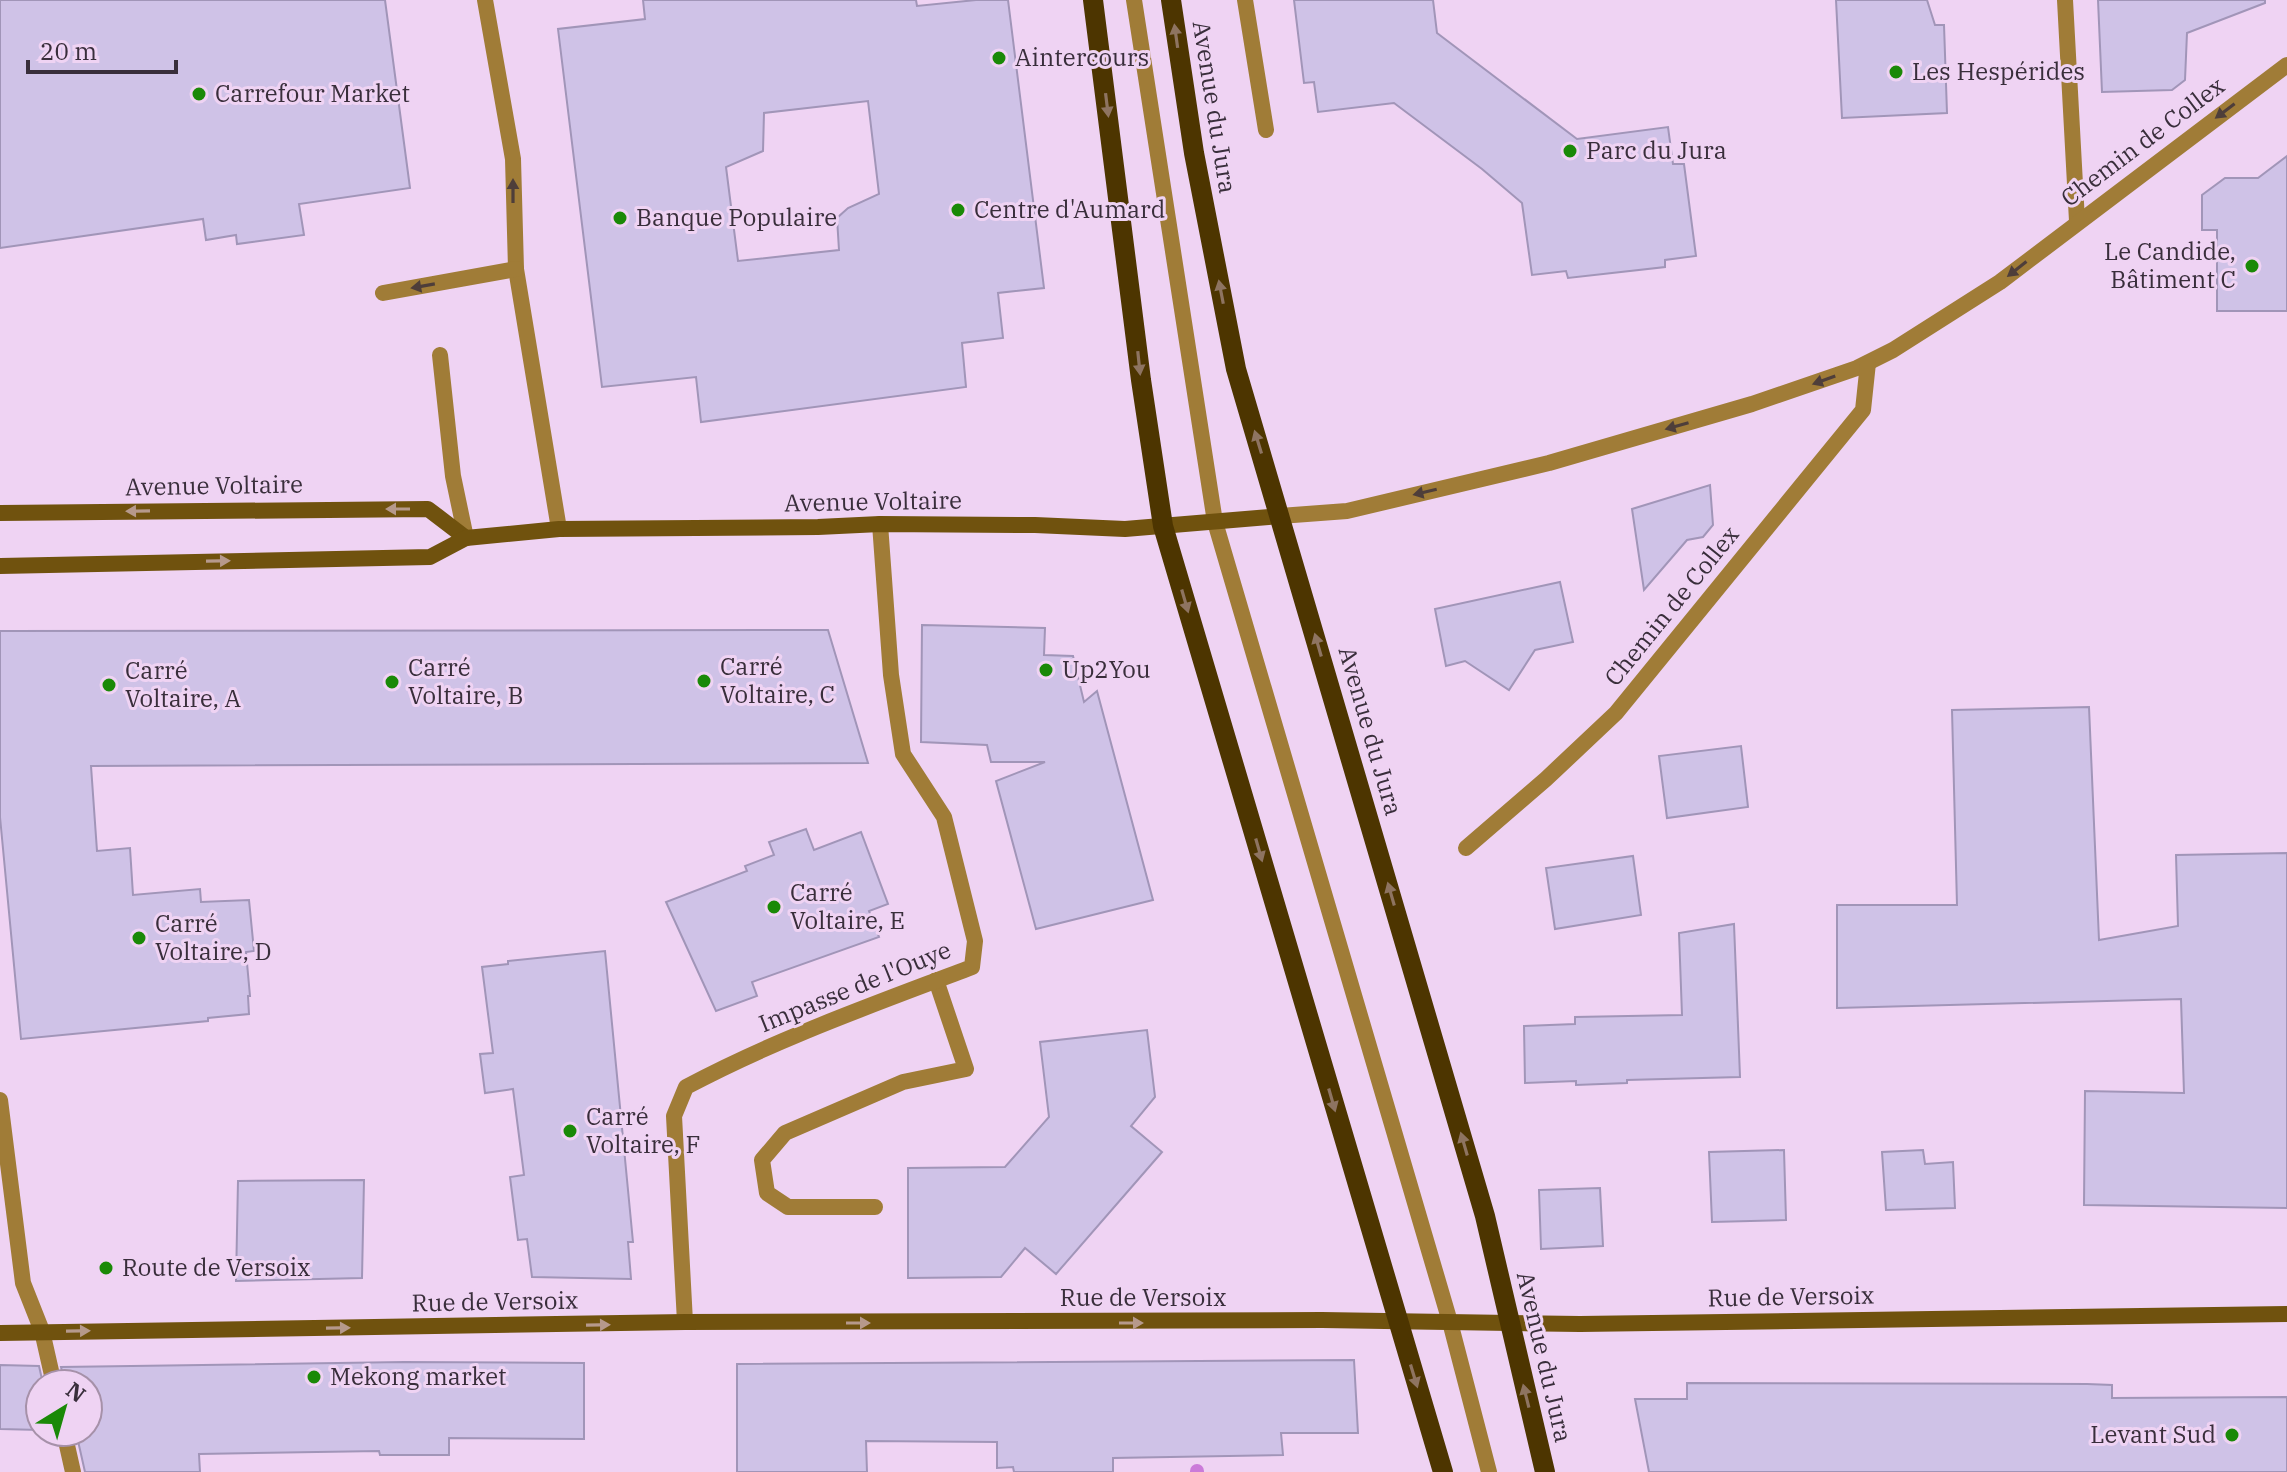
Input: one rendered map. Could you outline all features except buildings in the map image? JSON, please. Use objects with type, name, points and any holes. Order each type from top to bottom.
[{"type":"main road","points":[[1093,0],[1141,380],[1163,526],[1443,1472]]},
{"type":"main road","name":"Avenue du Jura","points":[[1171,0],[1194,153],[1236,369],[1485,1216],[1545,1472]]},
{"type":"main road","name":"Avenue Voltaire","points":[[0,513],[428,509],[466,538]]},
{"type":"main road","name":"Avenue Voltaire","points":[[0,566],[430,557],[466,538],[559,529],[880,524],[1125,529],[1280,516]]},
{"type":"main road","name":"Rue de Versoix","points":[[0,1333],[685,1322],[1397,1321],[1580,1324],[2287,1314]]},
{"type":"street","points":[[485,0],[513,159],[516,269],[559,529]]},
{"type":"street","points":[[1134,0],[1215,522],[1450,1322],[1489,1472]]},
{"type":"street","name":"Avenue du Jura","points":[[1245,0],[1266,130]]},
{"type":"street","points":[[2065,0],[2077,221]]},
{"type":"street","name":"Chemin de Collex","points":[[1280,516],[1347,511],[1549,463],[1752,404],[1868,363],[2000,282],[2287,65]]},
{"type":"street","points":[[383,293],[516,269]]},
{"type":"street","points":[[440,355],[453,476],[466,538]]},
{"type":"street","name":"Chemin de Collex","points":[[1466,848],[1616,713],[1863,410],[1868,363]]},
{"type":"street","name":"Impasse de l'Ouye","points":[[685,1322],[674,1116],[686,1087],[843,1014],[972,967],[975,941],[944,817],[903,754],[891,675],[880,524]]},
{"type":"street","points":[[875,1207],[788,1207],[767,1193],[762,1160],[785,1133],[903,1082],[966,1069],[936,980]]},
{"type":"street","points":[[0,1100],[23,1283],[42,1331],[50,1368]]},
{"type":"street","points":[[68,1448],[73,1472]]},
{"type":"place","name":"Aintercours","points":[[999,58]]},
{"type":"place","name":"Les Hespérides","points":[[1896,72]]},
{"type":"place","name":"Carrefour Market","points":[[199,94]]},
{"type":"place","name":"Parc du Jura","points":[[1570,151]]},
{"type":"place","name":"Centre d'Aumard","points":[[958,210]]},
{"type":"place","name":"Banque Populaire","points":[[620,218]]},
{"type":"place","name":"Le Candide, Bâtiment C","points":[[2252,266]]},
{"type":"place","name":"Up2You","points":[[1046,670]]},
{"type":"place","name":"Carré Voltaire, C","points":[[704,681]]},
{"type":"place","name":"Carré Voltaire, B","points":[[392,682]]},
{"type":"place","name":"Carré Voltaire, A","points":[[109,685]]},
{"type":"place","name":"Carré Voltaire, E","points":[[774,907]]},
{"type":"place","name":"Carré Voltaire, D","points":[[139,938]]},
{"type":"place","name":"Carré Voltaire, F","points":[[570,1131]]},
{"type":"place","name":"Route de Versoix","points":[[106,1268]]},
{"type":"place","name":"Mekong market","points":[[314,1377]]},
{"type":"place","name":"Levant Sud","points":[[2232,1435]]}]
